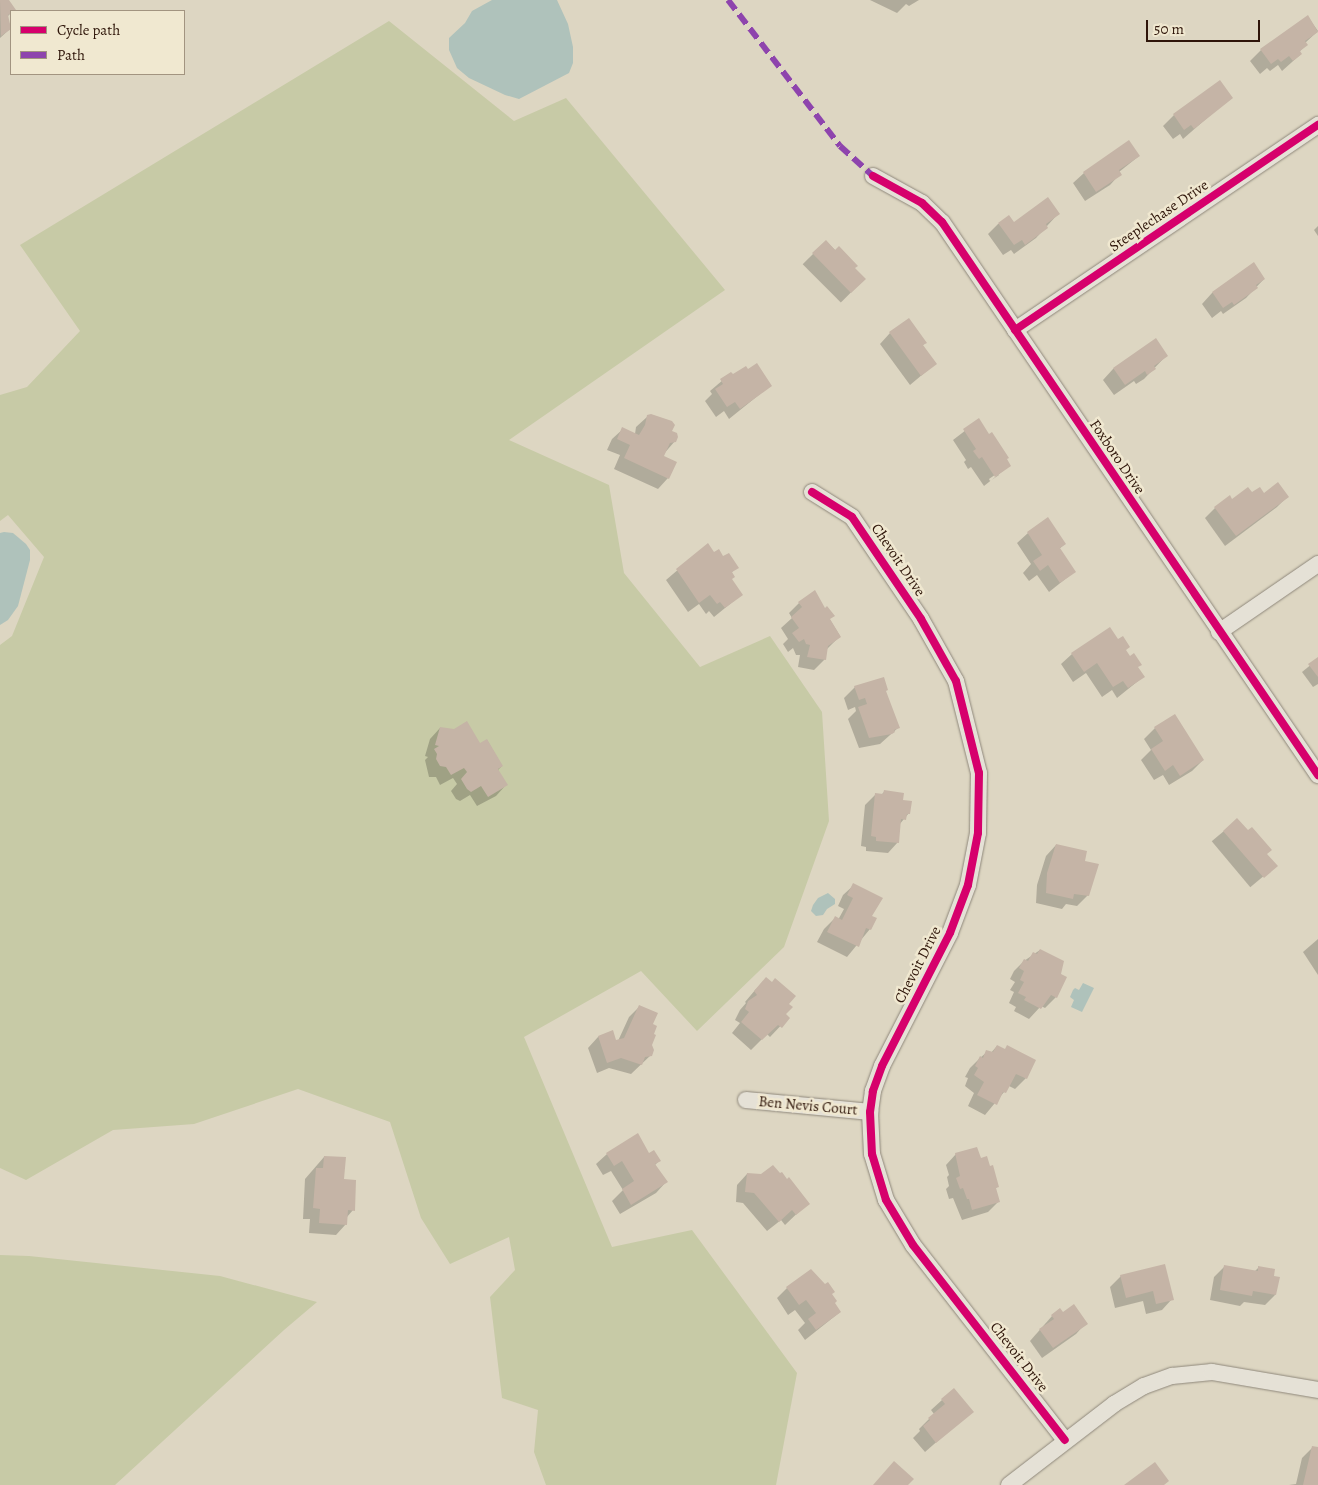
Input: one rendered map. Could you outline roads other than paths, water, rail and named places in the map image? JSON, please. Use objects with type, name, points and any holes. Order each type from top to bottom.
[{"type":"street","name":"Steeplechase Drive","points":[[1015,330],[1318,126]]},
{"type":"street","name":"Foxboro Drive","points":[[874,176],[922,203],[942,222],[1318,775]]},
{"type":"street","name":"Chevoit Drive","points":[[812,492],[852,517],[921,619],[956,681],[978,773],[978,833],[968,885],[950,933],[882,1066],[873,1091],[870,1112],[872,1154],[886,1200],[914,1245],[1065,1440]]},
{"type":"street","points":[[1219,632],[1318,564]]},
{"type":"street","name":"Ben Nevis Court","points":[[746,1100],[870,1112]]},
{"type":"street","points":[[1009,1485],[1114,1404],[1144,1386],[1172,1376],[1212,1372],[1318,1390]]}]
